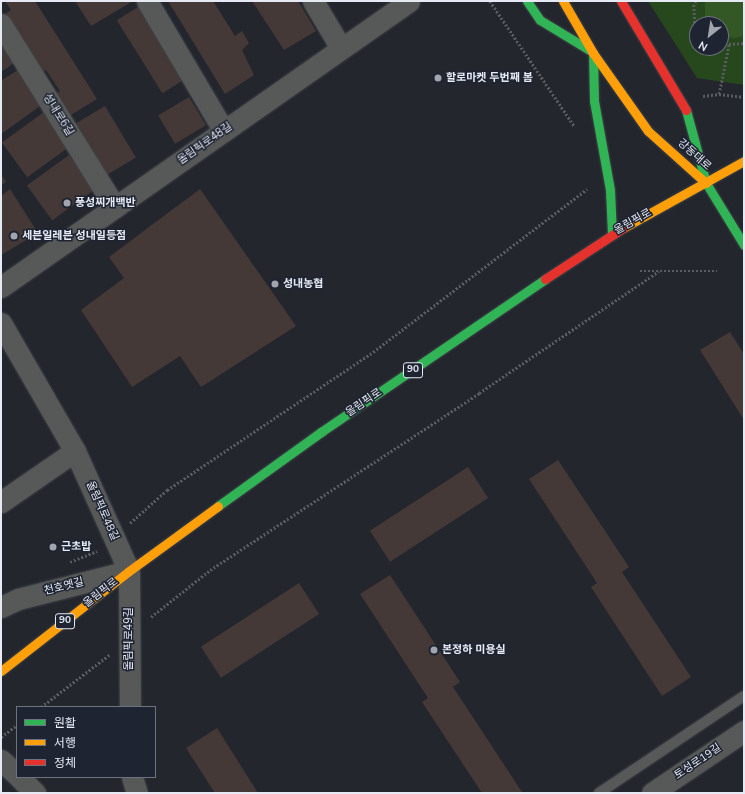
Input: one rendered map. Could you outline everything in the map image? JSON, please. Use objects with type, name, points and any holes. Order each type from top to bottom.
[{"type":"main road","points":[[527,1],[540,20],[593,53],[594,100],[610,190],[612,234]]},
{"type":"main road","name":"강동대로","points":[[562,1],[593,53],[648,131],[706,183]]},
{"type":"main road","name":"강동대로","points":[[621,1],[685,107],[706,183]]},
{"type":"main road","name":"올림픽로","points":[[1,671],[129,571],[321,432],[612,234],[744,161]]},
{"type":"main road","points":[[706,183],[744,245]]},
{"type":"street","points":[[147,1],[224,130]]},
{"type":"street","points":[[313,1],[341,48]]},
{"type":"street","name":"올림픽로48길","points":[[1,288],[409,1]]},
{"type":"street","name":"성내로6길","points":[[1,24],[115,207]]},
{"type":"street","name":"올림픽로48길","points":[[4,336],[75,451],[129,571]]},
{"type":"street","points":[[1,502],[75,451]]},
{"type":"street","name":"천호옛길","points":[[1,606],[18,599],[129,571]]},
{"type":"street","name":"올림픽로49길","points":[[129,571],[130,706]]},
{"type":"street","name":"토성로19길","points":[[652,793],[744,731]]},
{"type":"street","points":[[1,760],[16,774]]},
{"type":"street","points":[[20,778],[36,793]]},
{"type":"street","points":[[132,778],[137,793]]},
{"type":"lane","points":[[599,793],[744,696]]},
{"type":"path","points":[[490,1],[579,133]]},
{"type":"path","points":[[696,1],[694,5],[696,16]]},
{"type":"path","points":[[729,44],[744,43]]},
{"type":"path","points":[[719,94],[727,56]]},
{"type":"path","points":[[702,96],[719,94],[744,97]]},
{"type":"path","points":[[67,563],[97,551],[167,490],[373,352],[593,185]]},
{"type":"path","points":[[640,271],[717,271]]},
{"type":"path","points":[[42,706],[102,661],[129,635],[210,570],[479,393],[659,271]]},
{"type":"path","points":[[1,737],[16,726]]},
{"type":"green space","points":[[648,1],[744,1],[744,85],[697,78]]},
{"type":"green space","points":[[705,1],[744,1],[744,36],[734,38],[729,37],[729,16],[705,16]]},
{"type":"building","points":[[5,1],[35,1],[97,99],[66,118],[52,96],[60,91],[46,70],[42,73],[5,14],[11,10]]},
{"type":"building","points":[[75,1],[133,1],[91,26]]},
{"type":"building","points":[[168,1],[213,1],[235,36],[242,31],[249,43],[242,50],[254,75],[225,94]]},
{"type":"building","points":[[252,1],[298,1],[316,31],[284,50]]},
{"type":"building","points":[[138,7],[184,80],[162,93],[117,20]]},
{"type":"building","points":[[1,38],[17,61],[1,72]]},
{"type":"building","points":[[19,69],[43,104],[1,134],[1,81]]},
{"type":"building","points":[[189,97],[206,125],[175,144],[158,116]]},
{"type":"building","points":[[105,106],[136,157],[102,178],[72,126]]},
{"type":"building","points":[[44,112],[69,147],[27,177],[2,143]]},
{"type":"building","points":[[69,155],[94,190],[52,220],[27,186]]},
{"type":"building","points":[[1,174],[6,182],[1,185]]},
{"type":"building","points":[[10,189],[38,233],[1,255],[1,196]]},
{"type":"building","points":[[200,189],[296,326],[201,387],[180,356],[132,387],[81,310],[124,278],[109,257]]},
{"type":"building","points":[[730,332],[744,354],[744,420],[700,350]]},
{"type":"building","points":[[558,460],[629,567],[622,572],[691,677],[662,696],[591,587],[597,583],[529,479]]},
{"type":"building","points":[[468,467],[488,498],[390,562],[370,531]]},
{"type":"building","points":[[390,575],[460,682],[453,687],[522,792],[521,793],[482,793],[422,702],[428,698],[360,594]]},
{"type":"building","points":[[299,583],[319,614],[221,678],[201,647]]},
{"type":"building","points":[[217,728],[258,793],[215,793],[186,748]]},
{"type":"traffic: fast","points":[[527,1],[540,20],[591,51]]},
{"type":"traffic: fast","points":[[593,53],[594,101],[610,190],[612,234]]},
{"type":"traffic: fast","points":[[686,110],[706,183],[744,245]]},
{"type":"traffic: fast","points":[[218,506],[321,432],[545,279]]},
{"type":"traffic: slow","points":[[563,1],[593,53],[648,131],[706,183]]},
{"type":"traffic: slow","points":[[623,228],[744,161]]},
{"type":"traffic: slow","points":[[1,671],[129,571],[218,506]]},
{"type":"traffic: jam","points":[[621,1],[686,110]]},
{"type":"traffic: jam","points":[[545,279],[623,228]]},
{"type":"place","name":"할로마켓 두번째 봄","points":[[438,78]]},
{"type":"place","name":"풍성찌개백반","points":[[67,203]]},
{"type":"place","name":"세븐일레븐 성내일등점","points":[[14,236]]},
{"type":"place","name":"성내농협","points":[[275,284]]},
{"type":"place","name":"근초밥","points":[[53,547]]},
{"type":"place","name":"본정하 미용실","points":[[434,650]]}]
